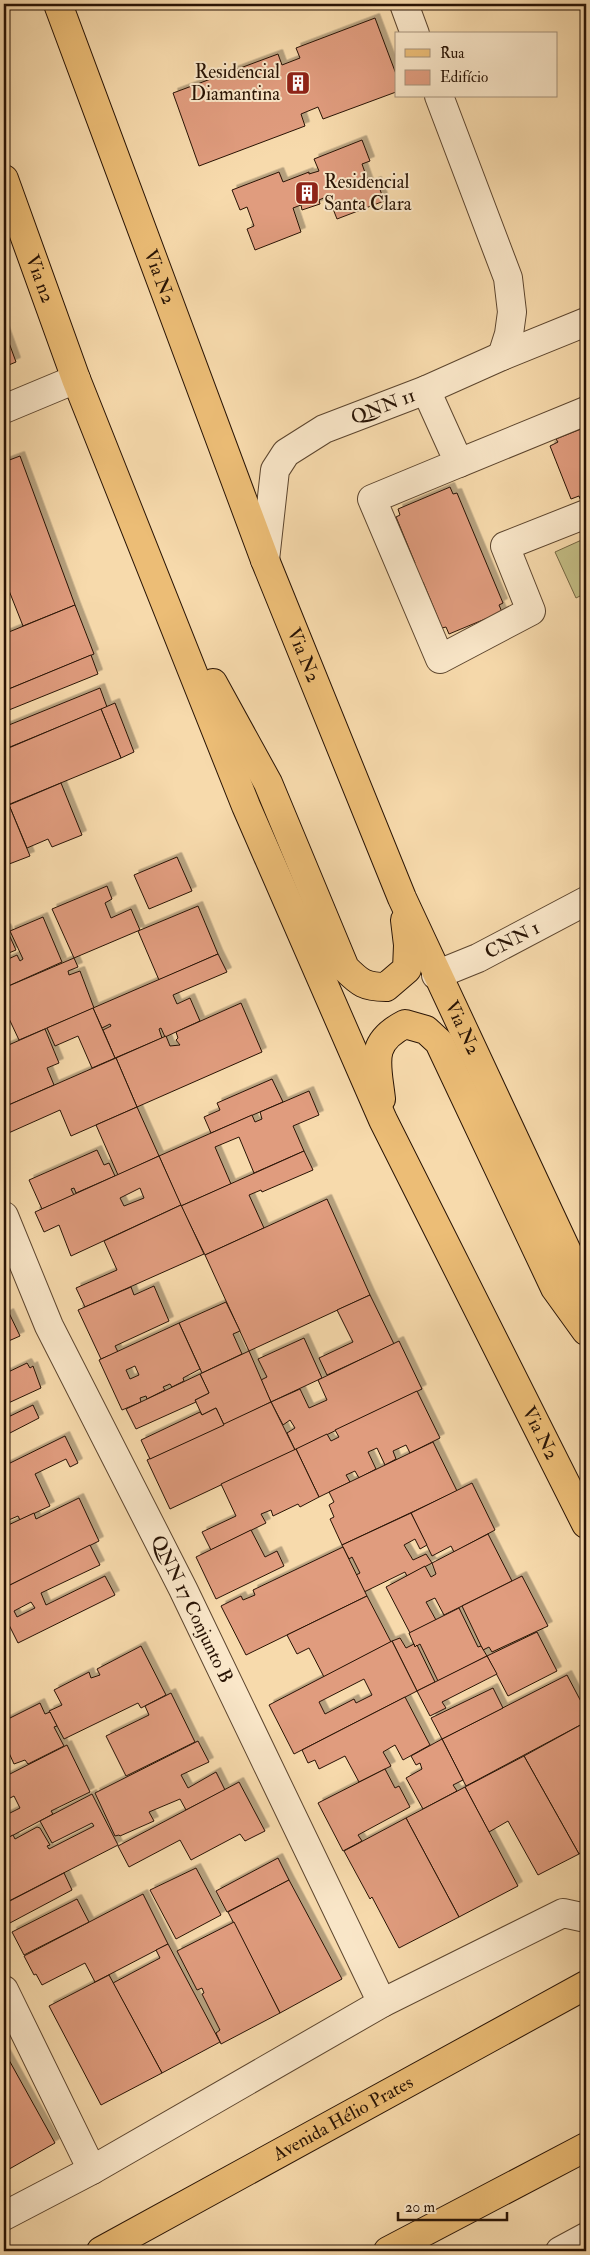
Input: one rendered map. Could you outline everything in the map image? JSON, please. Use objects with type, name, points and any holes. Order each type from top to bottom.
[{"type":"main road","name":"Via N2","points":[[58,4],[265,560],[402,898],[436,975],[586,1292]]},
{"type":"main road","name":"Via n2","points":[[4,179],[76,380]]},
{"type":"main road","name":"Via N2","points":[[76,380],[246,806],[383,1120],[586,1524]]},
{"type":"main road","points":[[155,576],[268,783],[345,968],[360,983],[372,987],[386,987],[407,969],[408,945],[402,898]]},
{"type":"main road","points":[[383,1120],[378,1046],[389,1032],[405,1024],[426,1030],[439,1042],[554,1288],[586,1331]]},
{"type":"main road","name":"Avenida Hélio Prates","points":[[101,2251],[586,1985]]},
{"type":"main road","points":[[388,2251],[586,2146]]},
{"type":"street","points":[[404,4],[414,32]]},
{"type":"street","points":[[440,98],[508,278],[512,312],[509,334],[502,356]]},
{"type":"street","name":"QNN 11","points":[[265,560],[275,470],[286,452],[324,429],[426,390],[502,356],[586,322]]},
{"type":"street","points":[[4,409],[76,380]]},
{"type":"street","points":[[426,390],[460,463]]},
{"type":"street","points":[[586,411],[372,499],[440,659],[531,611],[505,546],[586,514]]},
{"type":"street","name":"CNN 1","points":[[436,975],[478,958],[586,900]]},
{"type":"street","name":"QNN 17 Conjunto B","points":[[4,1216],[49,1326],[183,1588],[382,2003]]},
{"type":"street","points":[[4,2216],[92,2170],[382,2003],[563,1913],[586,1918]]},
{"type":"street","points":[[4,1990],[92,2170]]},
{"type":"street","points":[[560,2251],[586,2237]]},
{"type":"shaded area","points":[[586,538],[586,593],[576,598],[555,552]]},
{"type":"building","name":"Residencial Diamantina","points":[[375,18],[395,71],[395,92],[323,119],[318,107],[301,114],[305,126],[199,166],[173,93],[278,54],[282,65],[300,58],[296,48]]},
{"type":"building","name":"Residencial Santa Clara","points":[[362,140],[370,161],[362,164],[369,184],[377,181],[384,201],[337,219],[328,196],[319,200],[320,204],[302,210],[301,205],[293,208],[301,232],[255,250],[247,229],[254,226],[247,207],[240,210],[232,190],[279,172],[283,182],[309,172],[309,174],[319,171],[314,159]]},
{"type":"building","points":[[4,329],[16,362],[4,367]]},
{"type":"building","points":[[586,427],[586,499],[581,501],[579,496],[571,499],[550,446],[558,442],[556,439]]},
{"type":"building","points":[[20,456],[75,605],[23,626],[4,578],[4,462]]},
{"type":"building","points":[[450,487],[453,494],[457,493],[503,603],[499,605],[502,612],[449,634],[446,627],[442,628],[423,582],[415,585],[407,566],[415,563],[396,517],[400,515],[398,509]]},
{"type":"building","points":[[75,605],[94,654],[4,691],[4,634]]},
{"type":"building","points":[[91,655],[98,674],[4,712],[4,691]]},
{"type":"building","points":[[100,688],[107,707],[10,747],[4,727]]},
{"type":"building","points":[[115,703],[134,752],[121,758],[101,709]]},
{"type":"building","points":[[101,709],[121,758],[10,804],[4,789],[4,750]]},
{"type":"building","points":[[61,783],[82,835],[52,847],[48,839],[27,848],[9,805]]},
{"type":"building","points":[[9,805],[30,856],[4,866],[4,807]]},
{"type":"building","points":[[177,857],[192,891],[149,909],[134,875]]},
{"type":"building","points":[[107,886],[112,899],[105,903],[111,918],[131,909],[140,930],[74,958],[52,909]]},
{"type":"building","points":[[198,906],[218,954],[159,980],[138,931]]},
{"type":"building","points":[[43,917],[62,962],[4,988],[4,961],[17,955],[20,961],[23,959],[10,931]]},
{"type":"building","points":[[6,928],[16,950],[4,955],[4,929]]},
{"type":"building","points":[[218,954],[227,972],[173,995],[177,1004],[190,998],[200,1021],[165,1037],[161,1028],[159,1029],[162,1038],[115,1058],[103,1030],[111,1026],[110,1024],[102,1028],[93,1008]]},
{"type":"building","points":[[74,958],[78,967],[68,971],[69,975],[80,971],[94,1008],[19,1040],[4,1008],[4,988]]},
{"type":"building","points":[[241,1003],[262,1052],[137,1107],[116,1058],[166,1036],[170,1046],[180,1045],[176,1040],[178,1038],[176,1032]]},
{"type":"building","points":[[93,1008],[115,1058],[92,1068],[78,1036],[55,1046],[47,1028]]},
{"type":"building","points":[[45,1029],[59,1063],[47,1068],[54,1085],[4,1107],[4,1047]]},
{"type":"building","points":[[116,1058],[137,1107],[71,1136],[60,1110],[4,1135],[4,1107]]},
{"type":"building","points":[[272,1079],[283,1102],[211,1133],[204,1117],[220,1110],[217,1103]]},
{"type":"building","points":[[309,1091],[319,1115],[293,1126],[304,1151],[254,1173],[239,1137],[215,1147],[231,1184],[181,1206],[159,1156],[252,1115],[255,1122],[262,1119],[260,1112]]},
{"type":"building","points":[[137,1107],[159,1156],[118,1175],[96,1125]]},
{"type":"building","points":[[97,1150],[104,1165],[109,1163],[115,1176],[76,1193],[74,1188],[71,1189],[74,1195],[42,1209],[29,1180]]},
{"type":"building","points":[[304,1151],[313,1170],[262,1192],[261,1190],[249,1195],[264,1228],[205,1255],[181,1206]]},
{"type":"building","points":[[159,1156],[181,1205],[71,1256],[59,1225],[44,1232],[35,1212]],"holes":[[[140,1188],[144,1198],[124,1206],[120,1198]]]},
{"type":"building","points":[[327,1199],[370,1295],[249,1351],[205,1255]]},
{"type":"building","points":[[181,1205],[204,1254],[85,1307],[76,1288],[117,1270],[104,1241]]},
{"type":"building","points":[[154,1286],[169,1321],[115,1346],[118,1352],[101,1359],[78,1310],[131,1287],[134,1295]]},
{"type":"building","points":[[370,1295],[394,1344],[327,1375],[319,1358],[353,1342],[337,1310]]},
{"type":"building","points":[[226,1302],[240,1331],[233,1334],[242,1354],[202,1373],[179,1323]]},
{"type":"building","points":[[9,1313],[20,1336],[4,1343],[4,1316]]},
{"type":"building","points":[[179,1323],[200,1369],[183,1378],[184,1381],[172,1387],[170,1384],[163,1387],[165,1390],[147,1399],[146,1396],[140,1398],[141,1402],[122,1410],[99,1360]],"holes":[[[135,1366],[139,1375],[130,1379],[126,1370]]]},
{"type":"building","points":[[304,1338],[322,1378],[271,1402],[261,1380],[267,1377],[258,1359]]},
{"type":"building","points":[[399,1341],[422,1389],[295,1450],[287,1433],[295,1428],[290,1420],[283,1425],[271,1402],[300,1389],[309,1408],[327,1400],[318,1380]]},
{"type":"building","points":[[249,1351],[271,1402],[224,1425],[216,1408],[202,1415],[195,1400],[209,1393],[200,1374]]},
{"type":"building","points":[[27,1363],[30,1368],[33,1366],[41,1388],[4,1405],[4,1374]]},
{"type":"building","points":[[200,1374],[209,1393],[195,1400],[196,1402],[136,1429],[126,1409]]},
{"type":"building","points":[[417,1391],[440,1438],[410,1453],[406,1445],[393,1451],[396,1459],[385,1465],[377,1448],[368,1452],[376,1469],[359,1478],[355,1471],[346,1475],[350,1482],[319,1497],[296,1449],[327,1434],[331,1441],[339,1437],[335,1430]]},
{"type":"building","points":[[271,1402],[295,1450],[170,1509],[147,1460]]},
{"type":"building","points":[[33,1405],[39,1418],[8,1434],[4,1425],[4,1419]]},
{"type":"building","points":[[216,1408],[224,1425],[150,1459],[141,1440],[200,1412],[202,1415]]},
{"type":"building","points":[[65,1436],[78,1463],[70,1467],[66,1459],[35,1474],[50,1506],[20,1520],[18,1516],[4,1522],[4,1466]]},
{"type":"building","points":[[433,1442],[457,1491],[342,1545],[330,1519],[334,1517],[329,1505],[334,1502],[329,1492]]},
{"type":"building","points":[[296,1449],[319,1497],[300,1507],[298,1504],[273,1516],[271,1510],[261,1514],[266,1523],[211,1550],[202,1532],[236,1516],[221,1484]]},
{"type":"building","points":[[472,1483],[495,1530],[454,1552],[451,1546],[432,1556],[411,1513]]},
{"type":"building","points":[[79,1498],[99,1541],[4,1588],[4,1527],[34,1513],[36,1519]]},
{"type":"building","points":[[411,1513],[427,1545],[420,1549],[415,1539],[404,1545],[413,1560],[426,1554],[432,1563],[407,1576],[405,1572],[364,1592],[356,1575],[360,1573],[352,1557],[349,1559],[342,1545]]},
{"type":"building","points":[[251,1530],[265,1557],[277,1551],[284,1566],[216,1599],[196,1557]]},
{"type":"building","points":[[488,1534],[512,1581],[444,1615],[435,1598],[426,1602],[436,1620],[410,1633],[386,1587],[425,1566],[431,1577],[436,1574],[432,1563]]},
{"type":"building","points":[[90,1545],[100,1565],[41,1593],[46,1605],[105,1576],[115,1595],[18,1643],[4,1615],[4,1588]],"holes":[[[31,1602],[35,1608],[17,1617],[14,1611]]]},
{"type":"building","points":[[343,1547],[367,1596],[246,1655],[221,1606],[241,1596],[243,1600],[255,1595],[253,1590]]},
{"type":"building","points":[[522,1576],[548,1626],[492,1652],[489,1647],[483,1650],[462,1606]]},
{"type":"building","points":[[367,1596],[391,1642],[324,1677],[309,1648],[297,1654],[287,1635]]},
{"type":"building","points":[[459,1608],[478,1647],[481,1646],[487,1656],[438,1681],[420,1644],[415,1647],[409,1633]]},
{"type":"building","points":[[537,1632],[557,1671],[508,1696],[487,1656]]},
{"type":"building","points":[[400,1638],[406,1648],[414,1644],[415,1647],[417,1645],[435,1682],[417,1691],[392,1641]]},
{"type":"building","points":[[392,1641],[417,1691],[294,1754],[269,1705]],"holes":[[[364,1679],[372,1695],[356,1703],[354,1699],[325,1714],[319,1702]]]},
{"type":"building","points":[[141,1646],[166,1695],[141,1708],[138,1703],[64,1739],[49,1711],[62,1705],[54,1690],[89,1672],[91,1678],[100,1675],[97,1669]]},
{"type":"building","points":[[487,1656],[497,1674],[442,1702],[446,1708],[430,1716],[417,1691]]},
{"type":"building","points":[[567,1675],[586,1711],[586,1722],[466,1786],[442,1739]]},
{"type":"building","points":[[493,1688],[503,1708],[442,1739],[431,1718]]},
{"type":"building","points":[[171,1693],[195,1742],[126,1776],[106,1736],[149,1715],[145,1706]]},
{"type":"building","points":[[405,1697],[430,1745],[403,1760],[395,1745],[383,1752],[391,1766],[359,1782],[345,1756],[319,1769],[315,1760],[308,1763],[302,1750]]},
{"type":"building","points":[[40,1703],[45,1714],[50,1712],[57,1726],[54,1727],[64,1746],[28,1764],[25,1760],[14,1764],[4,1742],[4,1721]]},
{"type":"building","points":[[586,1722],[586,1850],[579,1854],[524,1756]]},
{"type":"building","points":[[442,1739],[463,1780],[453,1785],[457,1791],[423,1809],[406,1778],[422,1769],[420,1763],[416,1765],[411,1756]]},
{"type":"building","points":[[198,1741],[209,1762],[181,1775],[188,1788],[216,1772],[225,1790],[186,1810],[180,1799],[149,1812],[154,1821],[120,1836],[115,1836],[95,1793]]},
{"type":"building","points":[[67,1745],[90,1792],[51,1811],[53,1814],[4,1840],[4,1816],[20,1808],[14,1796],[4,1801],[4,1777]]},
{"type":"building","points":[[524,1756],[579,1854],[538,1875],[508,1821],[489,1832],[465,1787]]},
{"type":"building","points":[[385,1769],[395,1788],[399,1786],[410,1807],[358,1835],[362,1841],[343,1851],[318,1803]]},
{"type":"building","points":[[239,1782],[265,1831],[245,1841],[240,1834],[191,1860],[180,1840],[129,1867],[118,1846]]},
{"type":"building","points":[[465,1787],[518,1886],[459,1917],[406,1818]]},
{"type":"building","points":[[92,1794],[118,1845],[9,1901],[4,1891],[4,1840],[13,1835],[15,1839],[37,1827],[40,1828],[50,1845],[47,1846],[49,1849],[94,1826],[92,1823],[52,1843],[40,1821]]},
{"type":"building","points":[[406,1818],[459,1917],[399,1948],[372,1897],[370,1899],[344,1851]]},
{"type":"building","points":[[278,1858],[289,1880],[227,1912],[216,1891]]},
{"type":"building","points":[[196,1868],[221,1915],[176,1939],[150,1890]]},
{"type":"building","points":[[64,1873],[72,1890],[8,1924],[4,1916],[4,1904]]},
{"type":"building","points":[[289,1880],[342,1979],[280,2013],[228,1912]]},
{"type":"building","points":[[143,1894],[168,1944],[95,1982],[85,1963],[42,1985],[36,1974],[34,1975],[24,1956]]},
{"type":"building","points":[[77,1899],[89,1922],[24,1955],[12,1932]]},
{"type":"building","points":[[234,1922],[280,2013],[221,2044],[216,2033],[220,2030],[202,1994],[204,1993],[202,1988],[197,1990],[177,1951]]},
{"type":"building","points":[[168,1944],[220,2042],[162,2073],[113,1983],[160,1958],[156,1950]]},
{"type":"building","points":[[109,1975],[162,2073],[101,2105],[49,2006]]},
{"type":"building","points":[[4,2051],[55,2143],[4,2172]]},
{"type":"place","name":"Residencial Diamantina","points":[[298,83]]},
{"type":"place","name":"Residencial Santa Clara","points":[[307,193]]}]
